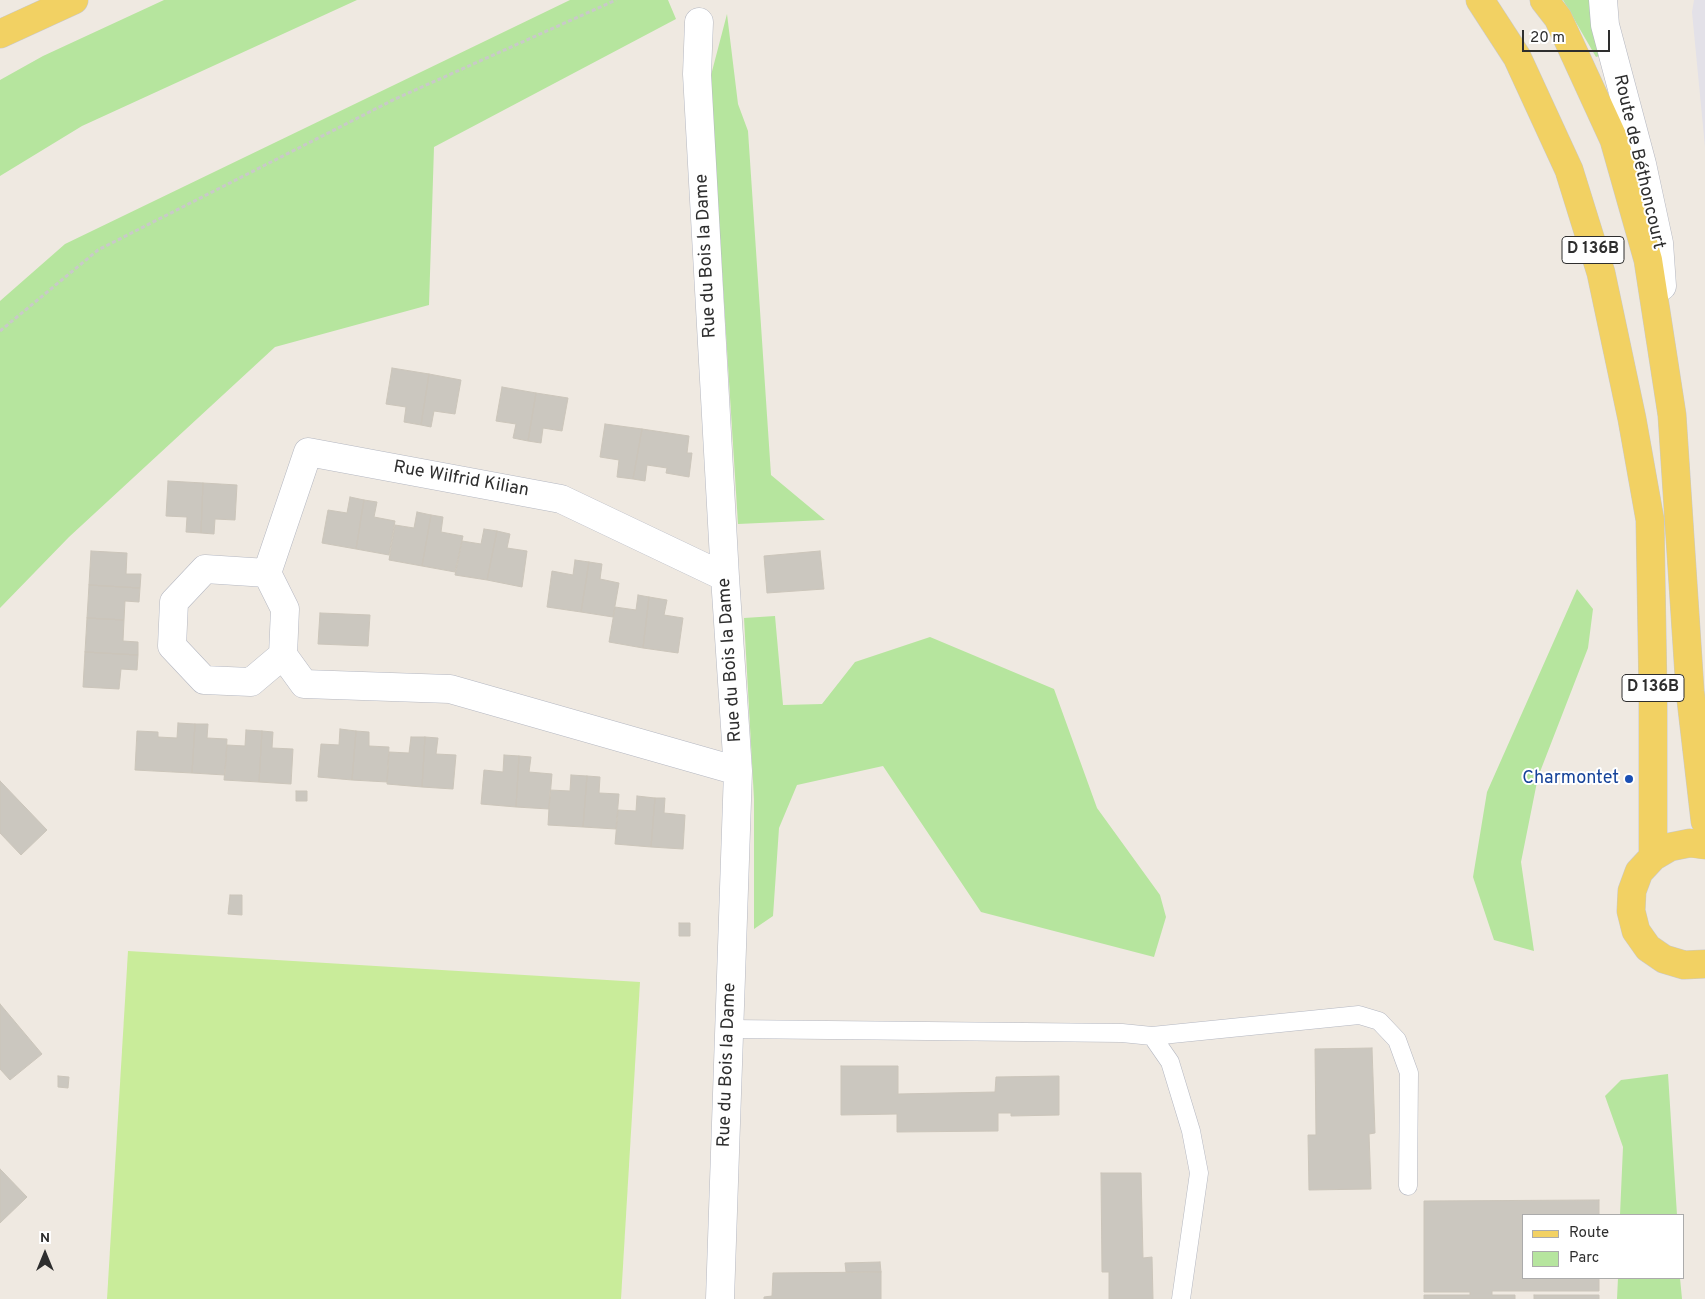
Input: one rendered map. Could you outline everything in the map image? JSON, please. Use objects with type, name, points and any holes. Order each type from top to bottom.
[{"type":"main road","points":[[0,34],[74,0]]},
{"type":"main road","name":"D 136B","points":[[1480,0],[1517,57],[1569,170],[1600,272],[1632,419],[1650,520],[1653,857]]},
{"type":"main road","name":"Route de Béthoncourt","points":[[1544,0],[1558,18],[1614,140],[1648,260],[1672,415],[1690,691],[1705,821]]},
{"type":"main road","points":[[1705,845],[1690,843],[1670,847],[1653,857],[1639,872],[1632,891],[1630,911],[1636,931],[1648,948],[1664,959],[1684,965],[1705,967]]},
{"type":"street","name":"Route de Béthoncourt","points":[[1603,0],[1605,25],[1642,164],[1658,243],[1672,415]]},
{"type":"street","name":"Rue du Bois la Dame","points":[[699,22],[697,74],[725,578],[738,771],[720,1299]]},
{"type":"street","name":"Rue Wilfrid Kilian","points":[[267,573],[308,452],[561,499],[725,578]]},
{"type":"street","points":[[283,655],[251,682],[204,680],[172,646],[174,602],[205,569],[267,573],[285,609],[283,655],[304,684],[450,689],[738,771]]},
{"type":"lane","points":[[0,44],[36,18]]},
{"type":"lane","points":[[730,1029],[1122,1033],[1152,1036],[1359,1015],[1380,1020],[1397,1040],[1410,1073],[1408,1186]]},
{"type":"lane","points":[[1152,1036],[1170,1062],[1191,1131],[1199,1173],[1181,1299]]},
{"type":"path","points":[[0,331],[98,250],[395,99],[616,0]]},
{"type":"shaded area","points":[[1694,0],[1705,0],[1705,147],[1692,12]]},
{"type":"green space","points":[[164,0],[357,0],[82,126],[0,176],[0,80],[43,56]]},
{"type":"green space","points":[[570,0],[668,0],[676,19],[434,147],[429,305],[275,347],[69,537],[0,608],[0,301],[65,244]]},
{"type":"green space","points":[[1563,0],[1590,0],[1602,55],[1596,57]]},
{"type":"green space","points":[[727,14],[738,104],[748,131],[771,475],[825,520],[738,524],[710,79]]},
{"type":"green space","points":[[1577,589],[1593,609],[1588,648],[1538,777],[1521,862],[1534,951],[1494,940],[1473,877],[1487,792]]},
{"type":"green space","points":[[775,616],[783,705],[822,704],[855,662],[930,637],[1054,689],[1097,808],[1160,895],[1166,917],[1154,957],[981,912],[883,766],[797,785],[779,828],[773,916],[754,929],[754,799],[744,618]]},
{"type":"green space","points":[[128,951],[640,982],[621,1299],[107,1299]]},
{"type":"green space","points":[[1668,1074],[1677,1214],[1620,1214],[1623,1147],[1605,1096],[1621,1080]]},
{"type":"green space","points":[[1618,1279],[1680,1279],[1682,1299],[1617,1299]]},
{"type":"building","points":[[392,368],[429,374],[421,425],[404,422],[406,407],[386,404]]},
{"type":"building","points":[[429,374],[461,380],[455,414],[434,411],[431,427],[421,425]]},
{"type":"building","points":[[502,387],[536,393],[528,441],[513,438],[516,424],[496,421]]},
{"type":"building","points":[[536,393],[568,398],[562,431],[543,428],[541,443],[528,441]]},
{"type":"building","points":[[605,424],[642,429],[633,479],[617,477],[619,460],[600,457]]},
{"type":"building","points":[[642,429],[689,436],[687,453],[692,453],[689,477],[666,473],[667,468],[647,465],[645,481],[633,479]]},
{"type":"building","points":[[168,481],[203,483],[201,533],[186,532],[187,517],[166,516]]},
{"type":"building","points":[[203,483],[237,485],[235,520],[215,519],[214,534],[201,533]]},
{"type":"building","points":[[350,497],[364,500],[356,549],[322,543],[328,510],[347,513]]},
{"type":"building","points":[[364,500],[377,502],[374,517],[395,521],[389,555],[356,549]]},
{"type":"building","points":[[417,512],[431,515],[422,566],[389,560],[395,525],[414,528]]},
{"type":"building","points":[[431,515],[443,517],[441,532],[463,536],[455,572],[422,566]]},
{"type":"building","points":[[484,529],[497,531],[487,580],[455,575],[462,541],[481,544]]},
{"type":"building","points":[[497,531],[510,534],[507,548],[527,551],[522,587],[487,580]]},
{"type":"building","points":[[91,551],[127,553],[126,574],[141,574],[140,588],[89,585]]},
{"type":"building","points":[[820,551],[824,589],[767,593],[764,556]]},
{"type":"building","points":[[575,560],[589,562],[581,612],[547,607],[552,571],[573,575]]},
{"type":"building","points":[[589,562],[602,564],[600,579],[619,583],[613,617],[581,612]]},
{"type":"building","points":[[89,585],[140,588],[139,602],[125,601],[124,620],[87,618]]},
{"type":"building","points":[[638,595],[649,597],[643,648],[609,642],[615,607],[636,610]]},
{"type":"building","points":[[649,597],[667,600],[664,615],[683,618],[678,653],[643,648]]},
{"type":"building","points":[[320,613],[370,615],[368,646],[318,644]]},
{"type":"building","points":[[87,618],[124,620],[123,641],[138,642],[138,655],[85,652]]},
{"type":"building","points":[[85,652],[138,655],[137,670],[121,669],[119,689],[83,687]]},
{"type":"building","points":[[178,723],[195,724],[192,773],[135,770],[137,731],[158,732],[158,737],[177,738]]},
{"type":"building","points":[[195,724],[208,724],[207,738],[227,739],[225,775],[192,773]]},
{"type":"building","points":[[340,729],[356,731],[352,780],[318,777],[321,744],[339,745]]},
{"type":"building","points":[[246,730],[262,731],[259,782],[224,780],[227,745],[245,746]]},
{"type":"building","points":[[262,731],[273,732],[272,748],[293,749],[291,784],[259,782]]},
{"type":"building","points":[[356,731],[369,732],[369,746],[389,747],[387,782],[352,780]]},
{"type":"building","points":[[411,737],[425,737],[422,787],[387,784],[389,752],[409,753]]},
{"type":"building","points":[[425,737],[438,738],[436,754],[456,755],[453,789],[422,787]]},
{"type":"building","points":[[504,755],[519,756],[516,807],[481,804],[484,770],[503,772]]},
{"type":"building","points":[[519,756],[531,757],[529,772],[552,774],[549,809],[516,807]]},
{"type":"building","points":[[571,775],[587,776],[583,827],[548,825],[550,790],[570,791]]},
{"type":"building","points":[[587,776],[600,777],[599,793],[619,794],[616,829],[583,827]]},
{"type":"building","points":[[0,781],[47,830],[21,855],[0,833]]},
{"type":"building","points":[[296,791],[307,791],[307,801],[296,801]]},
{"type":"building","points":[[637,796],[655,798],[651,847],[615,844],[618,810],[636,811]]},
{"type":"building","points":[[655,798],[665,798],[664,813],[685,815],[683,849],[651,847]]},
{"type":"building","points":[[230,895],[242,895],[242,915],[228,914]]},
{"type":"building","points":[[679,923],[690,923],[690,936],[679,936]]},
{"type":"building","points":[[0,1004],[42,1054],[10,1080],[0,1069]]},
{"type":"building","points":[[1372,1048],[1375,1133],[1369,1134],[1371,1189],[1309,1190],[1308,1135],[1316,1135],[1315,1049]]},
{"type":"building","points":[[841,1066],[898,1066],[898,1094],[995,1092],[996,1077],[1059,1076],[1059,1115],[1011,1116],[1011,1113],[998,1113],[998,1131],[897,1132],[897,1114],[841,1115]]},
{"type":"building","points":[[58,1076],[69,1077],[68,1088],[58,1087]]},
{"type":"building","points":[[0,1169],[27,1197],[0,1223]]},
{"type":"building","points":[[1101,1173],[1141,1173],[1143,1258],[1152,1257],[1153,1299],[1109,1299],[1109,1272],[1102,1272]]},
{"type":"building","points":[[1599,1200],[1599,1214],[1522,1214],[1522,1279],[1599,1279],[1599,1291],[1492,1291],[1492,1295],[1515,1295],[1515,1299],[1424,1299],[1424,1295],[1470,1295],[1470,1292],[1424,1292],[1424,1201]]},
{"type":"building","points":[[880,1262],[881,1272],[846,1272],[845,1263]]},
{"type":"building","points":[[881,1272],[881,1299],[764,1299],[764,1297],[772,1296],[773,1273]]},
{"type":"building","points":[[1534,1295],[1599,1295],[1599,1299],[1534,1299]]},
{"type":"place","name":"Charmontet","points":[[1629,779]]}]
